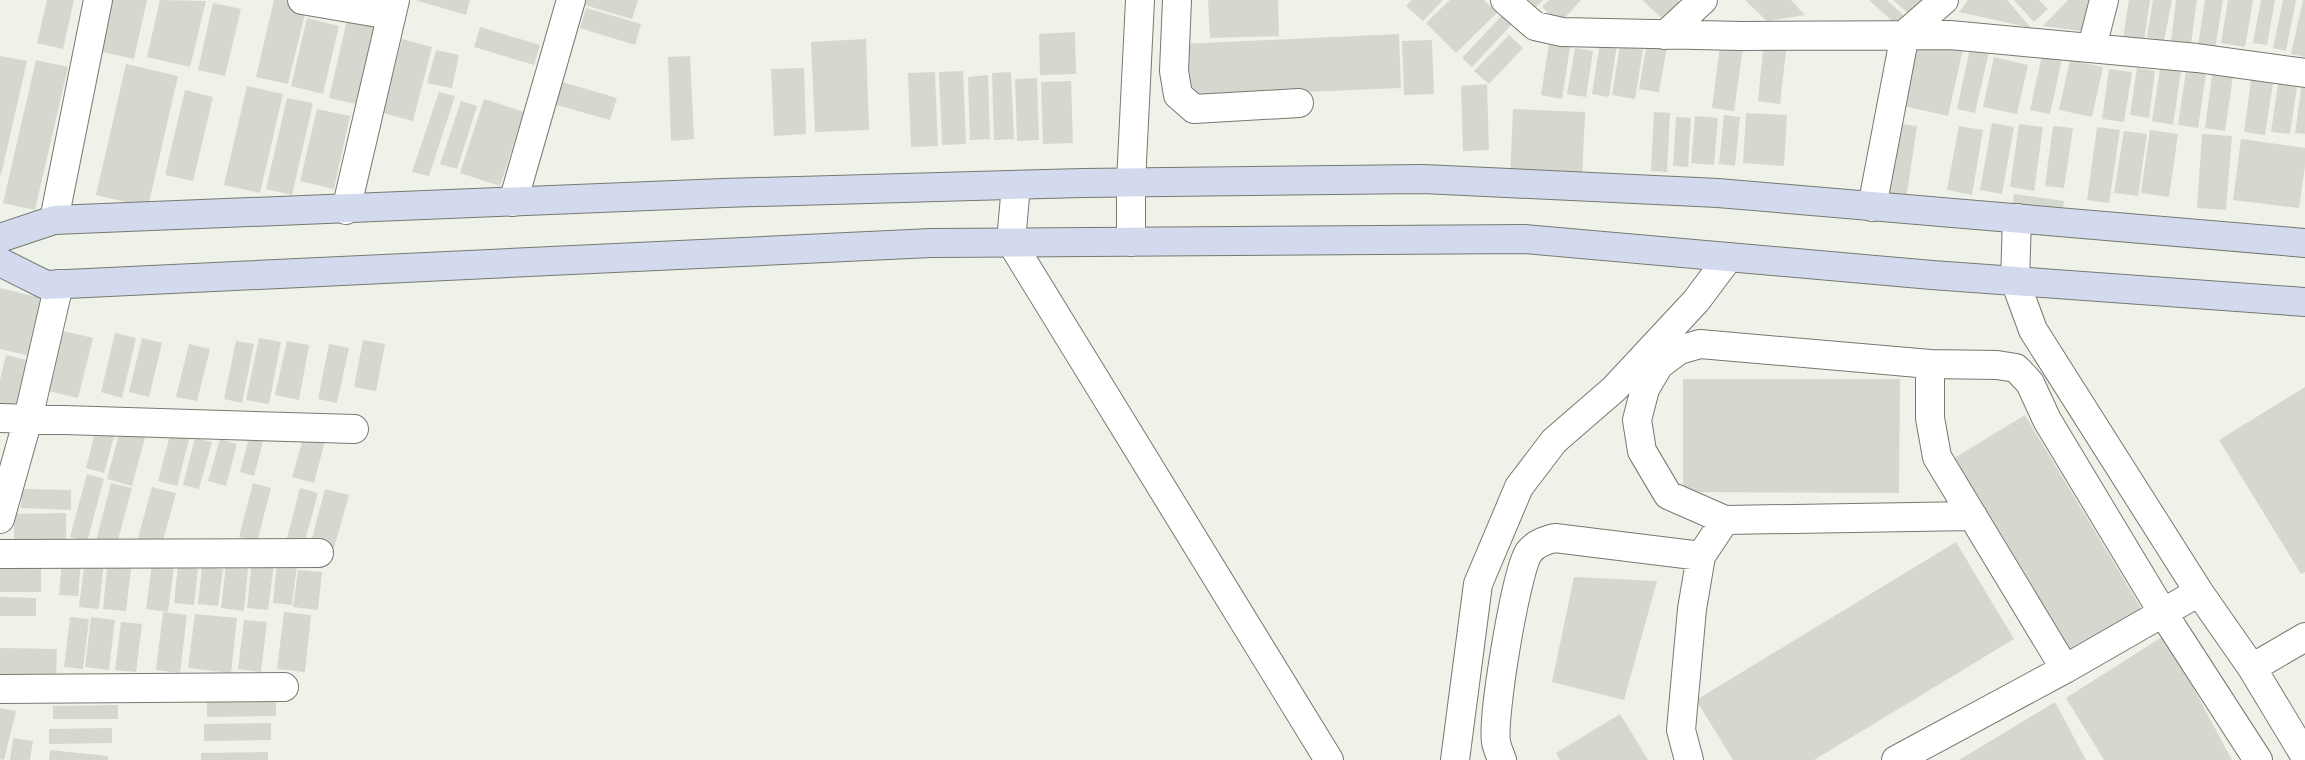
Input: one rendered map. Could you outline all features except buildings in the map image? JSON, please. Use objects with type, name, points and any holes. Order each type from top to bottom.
[{"type":"main road","points":[[0,238],[54,220],[346,210],[723,193],[1131,182],[1423,179],[1718,193],[2305,243]]},
{"type":"main road","points":[[0,262],[46,285],[931,243],[1524,239],[2015,281],[2305,302]]},
{"type":"street","points":[[54,220],[98,0]]},
{"type":"street","points":[[302,0],[392,8],[346,210]]},
{"type":"street","points":[[514,202],[571,0]]},
{"type":"street","points":[[1131,242],[1131,182],[1140,0]]},
{"type":"street","points":[[1178,0],[1174,71],[1178,95],[1194,108],[1299,103]]},
{"type":"street","points":[[1505,0],[1535,26],[1562,32],[1665,35],[1950,35],[2197,58],[2305,73]]},
{"type":"street","points":[[1665,35],[1703,0]]},
{"type":"street","points":[[1872,206],[1905,34],[1944,0]]},
{"type":"street","points":[[2092,47],[2104,0]]},
{"type":"street","points":[[1016,185],[1011,242],[1329,760]]},
{"type":"street","points":[[2017,218],[2015,281],[2033,330],[2199,592],[2252,668],[2305,756]]},
{"type":"street","points":[[1455,760],[1478,584],[1519,487],[1554,442],[1614,389],[1696,301],[1729,257]]},
{"type":"street","points":[[0,519],[28,419],[59,284]]},
{"type":"street","points":[[1973,516],[1725,520],[1668,495],[1642,451],[1638,420],[1645,389],[1659,365],[1679,350],[1700,344],[1930,364],[1997,364],[2016,368],[2030,383],[2047,420],[2164,613],[2258,760]]},
{"type":"street","points":[[1930,364],[1930,418],[1937,457],[2065,669]]},
{"type":"street","points":[[0,418],[354,429]]},
{"type":"street","points":[[1689,760],[1681,730],[1692,609],[1701,556],[1725,520]]},
{"type":"street","points":[[1502,760],[1496,741],[1498,708],[1513,606],[1529,552],[1541,541],[1555,538],[1701,556]]},
{"type":"street","points":[[0,554],[319,553]]},
{"type":"street","points":[[1911,756],[2199,592]]},
{"type":"street","points":[[2252,668],[2305,637]]},
{"type":"street","points":[[0,689],[284,687]]}]
